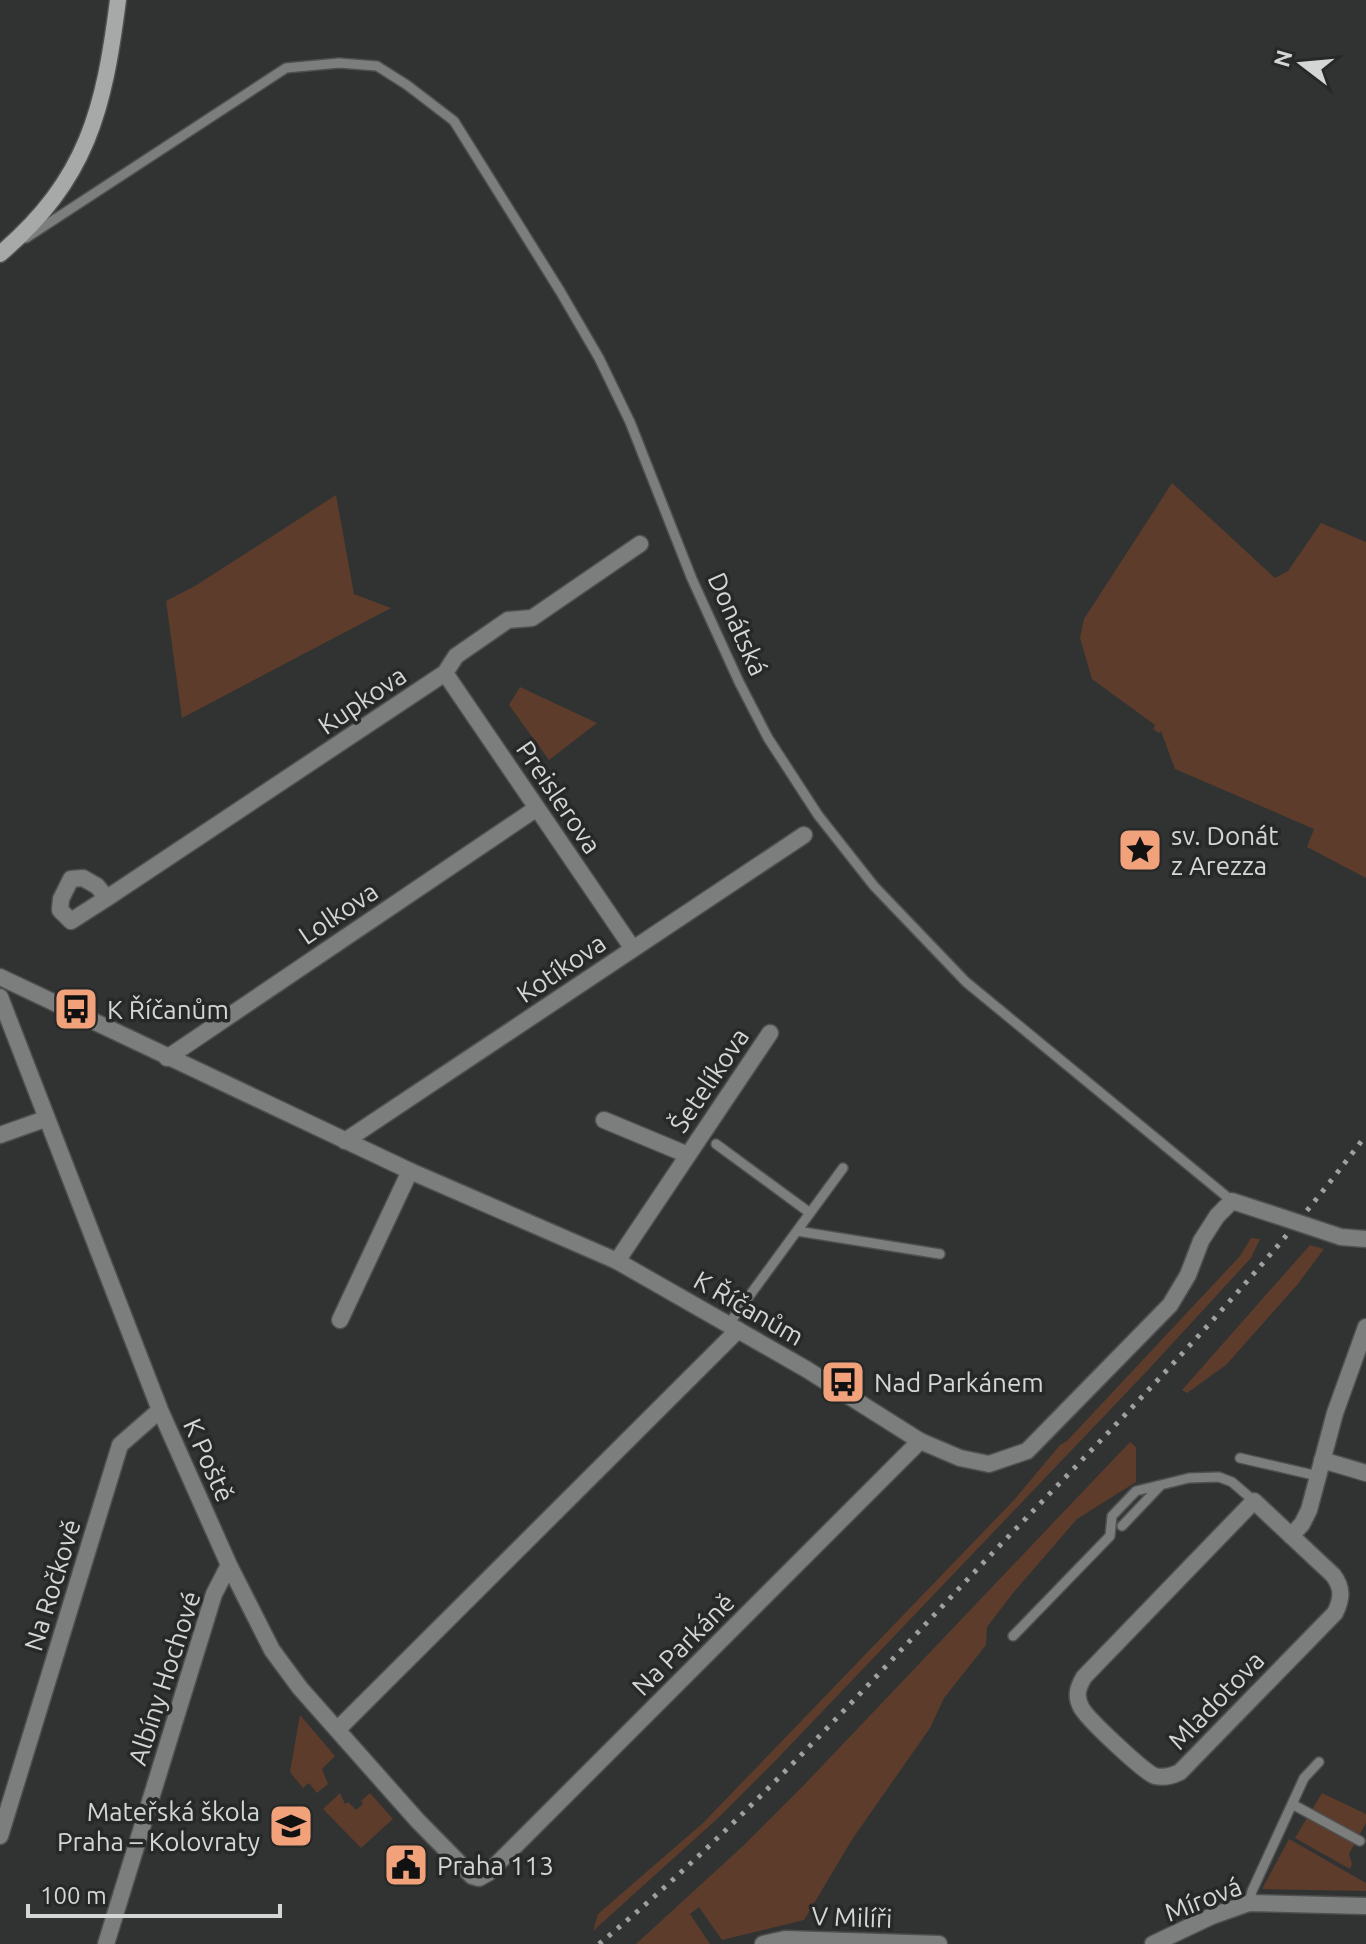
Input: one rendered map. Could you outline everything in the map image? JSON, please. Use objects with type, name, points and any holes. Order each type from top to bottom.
[{"type":"main road","points":[[0,254],[62,187],[87,141],[105,90],[118,0]]},
{"type":"street","name":"Kupkova","points":[[107,898],[445,673],[456,656],[508,620],[532,618],[640,544]]},
{"type":"street","name":"Preislerova","points":[[445,673],[633,949]]},
{"type":"street","name":"Lolkova","points":[[167,1058],[537,808]]},
{"type":"street","name":"Kotíkova","points":[[345,1141],[804,835]]},
{"type":"street","name":"K Říčanům","points":[[0,977],[410,1171],[617,1261],[806,1369],[920,1441],[960,1458],[989,1464],[1027,1451],[1170,1305],[1188,1275],[1201,1241],[1217,1216],[1232,1201]]},
{"type":"street","name":"K Poště","points":[[0,997],[160,1410],[229,1565],[272,1650],[300,1688],[417,1820],[472,1876],[479,1878]]},
{"type":"street","name":"Šetelíkova","points":[[617,1261],[770,1033]]},
{"type":"street","points":[[0,1135],[45,1119]]},
{"type":"street","name":"Šetelíkova","points":[[604,1120],[688,1155]]},
{"type":"street","points":[[340,1320],[410,1171]]},
{"type":"street","points":[[1232,1201],[1341,1237],[1366,1239]]},
{"type":"street","points":[[338,1729],[733,1327]]},
{"type":"street","points":[[1291,1536],[1309,1510],[1335,1413],[1366,1327]]},
{"type":"street","name":"Na Ročkově","points":[[0,1836],[120,1445],[160,1410]]},
{"type":"street","name":"Na Parkáně","points":[[479,1878],[488,1873],[920,1441]]},
{"type":"street","points":[[1320,1468],[1366,1473]]},
{"type":"street","name":"Mladotova","points":[[1254,1501],[1291,1536],[1338,1581],[1341,1598],[1335,1613],[1180,1772],[1160,1777],[1146,1772],[1084,1712],[1077,1696],[1078,1686],[1254,1501]]},
{"type":"street","name":"Albíny Hochové","points":[[106,1944],[214,1594],[229,1565]]},
{"type":"street","name":"Mírová","points":[[1153,1944],[1212,1916],[1249,1903],[1366,1906]]},
{"type":"street","name":"V Milíři","points":[[763,1944],[785,1939],[939,1944]]},
{"type":"lane","name":"Donátská","points":[[0,254],[286,68],[339,63],[377,66],[454,121],[580,324],[635,435],[692,579],[739,682],[768,738],[822,821],[874,886],[966,982],[1232,1201]]},
{"type":"lane","points":[[716,1144],[810,1213]]},
{"type":"lane","points":[[733,1327],[843,1168]]},
{"type":"lane","points":[[797,1231],[940,1254]]},
{"type":"lane","points":[[1240,1458],[1320,1468]]},
{"type":"lane","points":[[1013,1636],[1110,1536],[1112,1516],[1136,1491],[1189,1478],[1219,1477],[1232,1482],[1254,1501]]},
{"type":"lane","points":[[1122,1526],[1161,1485]]},
{"type":"lane","points":[[1249,1903],[1304,1778],[1319,1762]]},
{"type":"lane","points":[[1292,1804],[1360,1841]]},
{"type":"shaded area","points":[[1172,483],[1275,578],[1288,571],[1321,523],[1366,542],[1366,878],[1307,847],[1314,829],[1175,769],[1161,731],[1159,733],[1153,729],[1155,725],[1092,679],[1080,638],[1084,619]]},
{"type":"shaded area","points":[[336,495],[354,594],[391,608],[182,718],[166,601],[195,586]]},
{"type":"shaded area","points":[[520,687],[597,723],[549,760],[509,705]]},
{"type":"shaded area","points":[[1251,1238],[1260,1239],[1251,1258],[1148,1370],[777,1759],[717,1819],[593,1931],[598,1914],[703,1823],[1014,1500],[1060,1445],[1240,1256]]},
{"type":"shaded area","points":[[1310,1245],[1324,1249],[1297,1285],[1226,1365],[1187,1393],[1182,1390]]},
{"type":"shaded area","points":[[1130,1442],[1136,1447],[1136,1482],[1077,1519],[987,1627],[986,1645],[944,1698],[930,1728],[853,1838],[804,1920],[722,1940],[699,1907],[690,1914],[710,1944],[636,1944],[803,1786]]},
{"type":"shaded area","points":[[300,1715],[335,1756],[322,1769],[328,1784],[317,1793],[309,1783],[303,1788],[290,1772]]},
{"type":"shaded area","points":[[340,1793],[345,1804],[348,1802],[356,1810],[370,1793],[393,1819],[361,1848],[323,1809]]},
{"type":"shaded area","points":[[1322,1793],[1366,1814],[1366,1823],[1349,1854],[1350,1869],[1295,1838]]},
{"type":"shaded area","points":[[1289,1839],[1366,1883],[1366,1891],[1262,1889]]},
{"type":"railway","points":[[599,1944],[700,1854],[797,1759],[1133,1407],[1277,1247],[1366,1135]]},
{"type":"place","name":"sv. Donát z Arezza","points":[[1140,850]]},
{"type":"place","name":"K Říčanům","points":[[76,1009]]},
{"type":"place","name":"Nad Parkánem","points":[[843,1382]]},
{"type":"place","name":"Mateřská škola Praha – Kolovraty","points":[[291,1826]]},
{"type":"place","name":"Praha 113","points":[[406,1865]]}]
